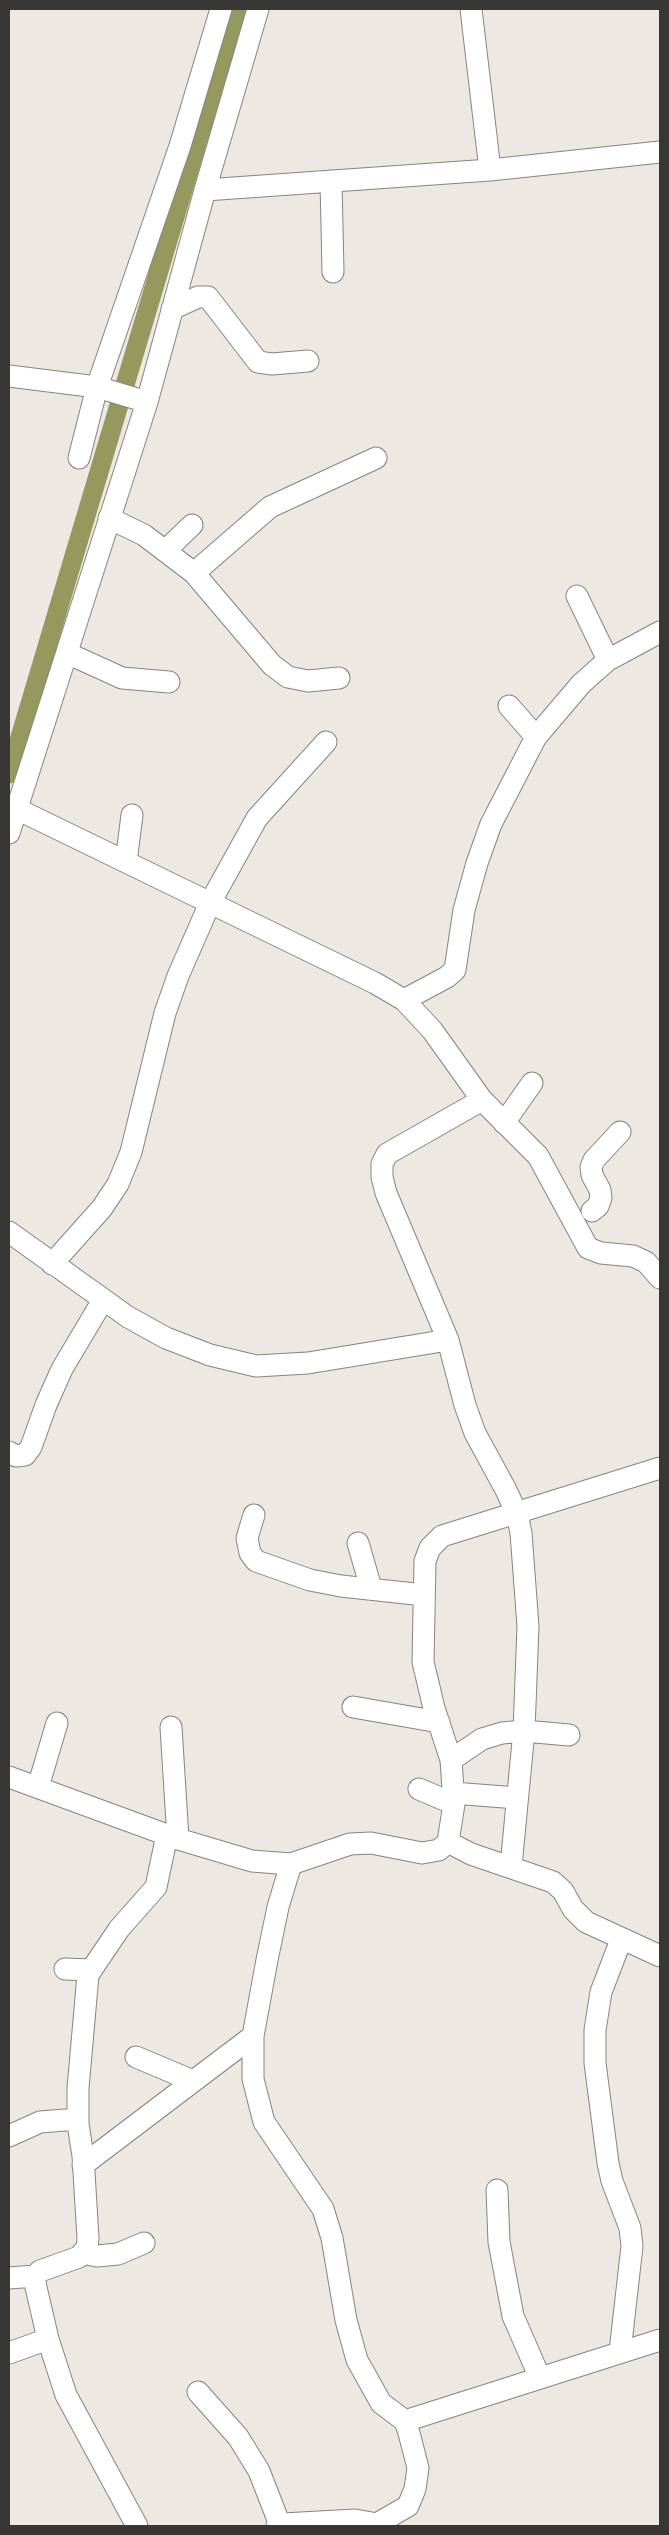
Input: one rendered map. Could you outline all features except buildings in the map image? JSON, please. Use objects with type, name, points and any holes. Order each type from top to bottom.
[{"type":"street","points":[[79,458],[103,389],[180,146],[221,9]]},
{"type":"street","points":[[9,833],[110,518],[142,400],[172,309],[258,9]]},
{"type":"street","points":[[471,9],[490,170]]},
{"type":"street","points":[[206,190],[490,170],[660,152]]},
{"type":"street","points":[[331,181],[333,272]]},
{"type":"street","points":[[172,309],[198,297],[208,297],[258,362],[272,364],[308,361]]},
{"type":"street","points":[[9,376],[103,389],[142,400]]},
{"type":"street","points":[[194,572],[270,507],[376,458]]},
{"type":"street","points":[[110,518],[144,535],[194,572],[272,665],[288,677],[308,681],[339,678]]},
{"type":"street","points":[[166,550],[192,524]]},
{"type":"street","points":[[577,596],[608,660]]},
{"type":"street","points":[[404,1000],[447,977],[455,970],[464,910],[477,863],[491,824],[536,737],[581,684],[608,660],[660,632]]},
{"type":"street","points":[[67,653],[122,678],[169,682]]},
{"type":"street","points":[[509,706],[536,737]]},
{"type":"street","points":[[52,1264],[102,1208],[118,1184],[130,1152],[165,1013],[178,976],[210,903],[257,818],[326,742]]},
{"type":"street","points":[[17,809],[375,983],[404,1000],[432,1030],[482,1100],[538,1156],[583,1218],[588,1248],[601,1253],[633,1256],[646,1262],[660,1278]]},
{"type":"street","points":[[126,862],[132,815]]},
{"type":"street","points":[[504,1124],[532,1083]]},
{"type":"street","points":[[482,1100],[387,1154],[382,1164],[386,1193],[448,1340],[465,1405],[475,1433],[517,1514],[521,1533],[528,1626],[524,1731],[511,1866]]},
{"type":"street","points":[[583,1218],[598,1206],[601,1198],[600,1190],[592,1175],[591,1167],[594,1160],[620,1132]]},
{"type":"street","points":[[9,1232],[103,1300],[166,1338],[210,1355],[256,1366],[308,1362],[448,1340]]},
{"type":"street","points":[[9,1452],[16,1456],[25,1455],[32,1447],[46,1405],[62,1369],[103,1300]]},
{"type":"street","points":[[9,1776],[173,1837],[252,1861],[291,1864],[350,1844],[371,1843],[422,1853],[439,1850],[448,1842],[454,1799],[451,1760],[423,1662],[425,1561],[430,1548],[442,1536],[660,1468]]},
{"type":"street","points":[[254,1515],[246,1538],[250,1553],[256,1561],[310,1580],[341,1586],[424,1595]]},
{"type":"street","points":[[358,1543],[371,1588]]},
{"type":"street","points":[[353,1707],[439,1722]]},
{"type":"street","points":[[38,1787],[57,1723]]},
{"type":"street","points":[[9,2278],[35,2276],[40,2271],[79,2257],[83,2253],[88,2238],[78,2119],[79,2079],[88,1975],[119,1929],[156,1886],[173,1837],[171,1727]]},
{"type":"street","points":[[451,1760],[482,1739],[524,1731],[569,1735]]},
{"type":"street","points":[[420,1789],[454,1799],[517,1798]]},
{"type":"street","points":[[448,1842],[471,1854],[554,1882],[563,1891],[573,1909],[586,1922],[621,1940],[660,1956]]},
{"type":"street","points":[[198,2392],[244,2446],[259,2471],[278,2526],[355,2520],[375,2525],[408,2506],[415,2489],[418,2468],[405,2421],[381,2403],[357,2360],[346,2320],[332,2238],[323,2209],[264,2122],[254,2079],[254,2036],[278,1907],[291,1864]]},
{"type":"street","points":[[620,2352],[632,2246],[630,2228],[612,2181],[608,2164],[595,2063],[595,2030],[601,1992],[621,1940]]},
{"type":"street","points":[[65,1969],[91,1970]]},
{"type":"street","points":[[83,2165],[254,2036]]},
{"type":"street","points":[[136,2057],[193,2082]]},
{"type":"street","points":[[9,2136],[40,2122],[78,2119]]},
{"type":"street","points":[[497,2190],[499,2242],[513,2316],[540,2378]]},
{"type":"street","points":[[83,2253],[97,2256],[118,2254],[144,2243]]},
{"type":"street","points":[[35,2276],[38,2301],[66,2395],[137,2526]]},
{"type":"street","points":[[9,2353],[48,2338]]},
{"type":"street","points":[[405,2421],[660,2340]]},
{"type":"waterway","points":[[9,774],[237,9]]}]
